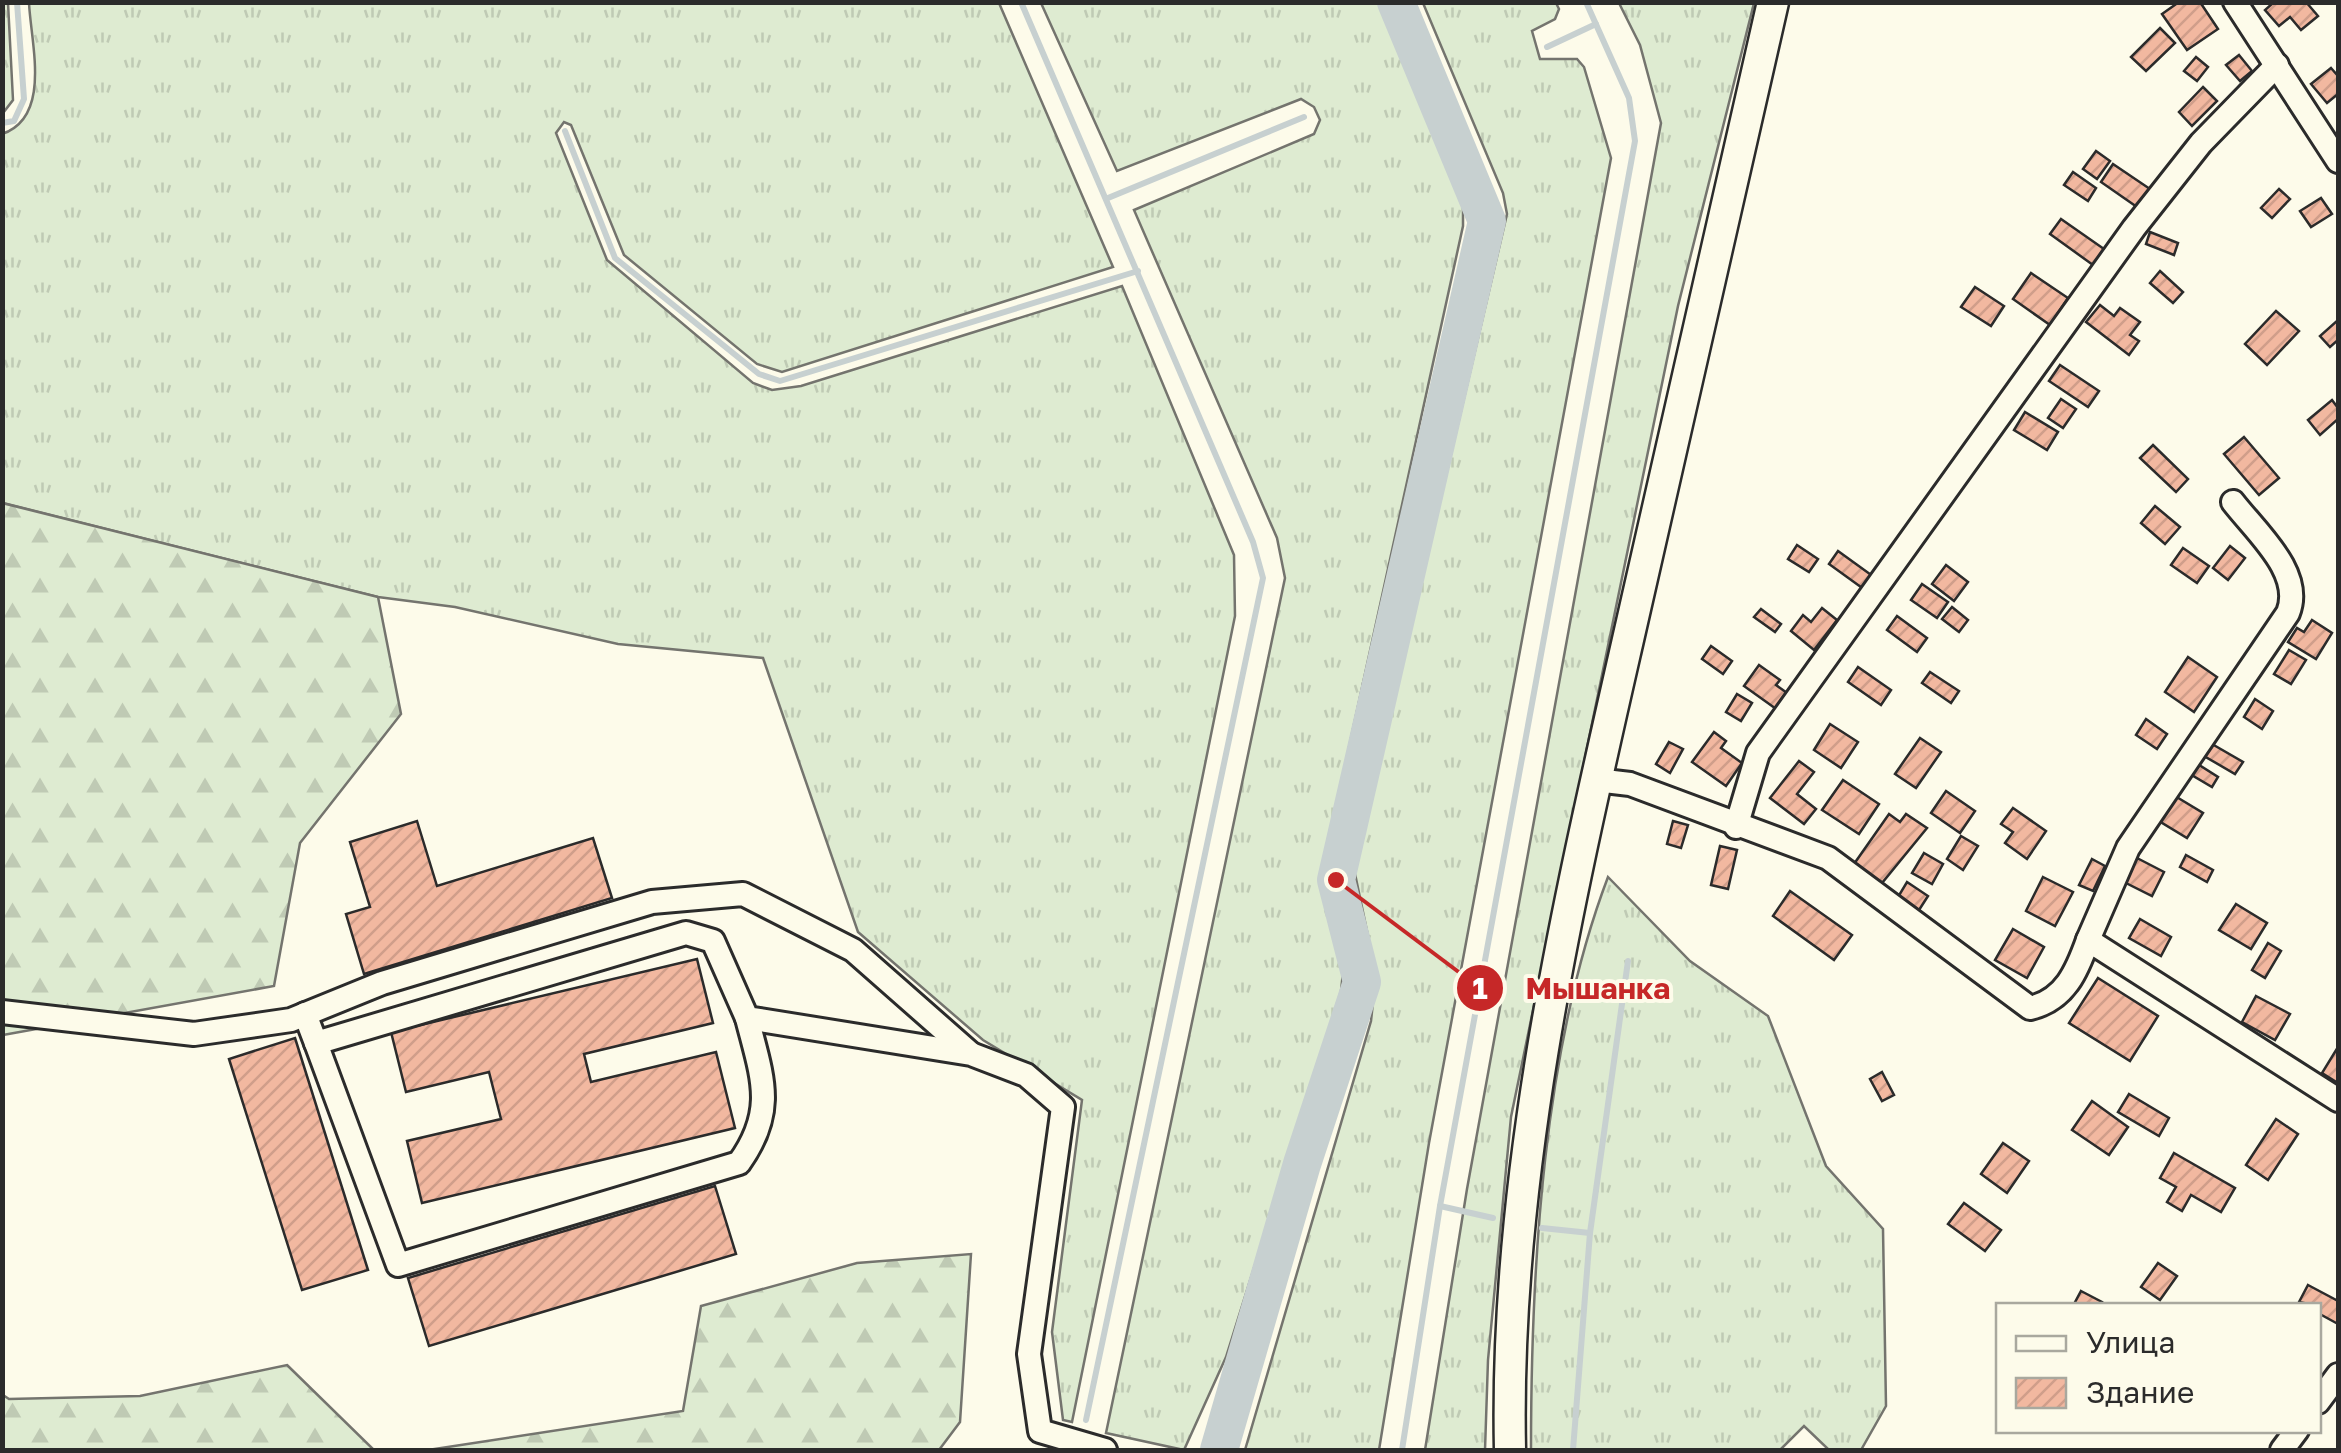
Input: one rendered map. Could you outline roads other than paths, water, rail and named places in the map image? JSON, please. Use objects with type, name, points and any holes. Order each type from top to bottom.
[{"type":"main road","points":[[1510,1450],[1508,1368],[1521,1200],[1596,780],[1773,2]]},
{"type":"street","points":[[2235,2],[2338,161]]},
{"type":"street","points":[[1736,827],[1758,753],[2134,228],[2200,143],[2277,64]]},
{"type":"street","points":[[1596,780],[1630,784],[1736,827],[1783,839],[1828,858],[2030,1008],[2056,998],[2077,971],[2128,848],[2288,613],[2295,595],[2288,575],[2233,502]]},
{"type":"street","points":[[2,1012],[194,1034],[305,1014],[382,983],[652,902],[744,894],[853,950],[971,1054]]},
{"type":"street","points":[[305,1014],[398,1265],[738,1163],[760,1134],[764,1086],[747,1018],[713,941],[686,933],[316,1042]]},
{"type":"street","points":[[2088,940],[2338,1100]]},
{"type":"street","points":[[747,1018],[971,1054],[1026,1075],[1063,1107],[1029,1354],[1040,1431],[1105,1450]]},
{"type":"street","points":[[2321,1398],[2338,1375]]},
{"type":"waterway","points":[[2,123],[14,121],[24,99],[17,2]]},
{"type":"waterway","points":[[1021,2],[1253,542],[1263,578],[1086,1420]]},
{"type":"waterway","points":[[1219,1450],[1302,1164],[1362,982],[1336,880],[1487,221],[1396,2]]},
{"type":"waterway","points":[[1402,1450],[1440,1206],[1635,141],[1629,98],[1586,2]]},
{"type":"waterway","points":[[1547,47],[1596,24]]},
{"type":"waterway","points":[[1108,198],[1304,117]]},
{"type":"waterway","points":[[565,131],[615,258],[759,374],[780,381],[1138,271]]},
{"type":"waterway","points":[[1573,1450],[1590,1233],[1628,961]]},
{"type":"waterway","points":[[1440,1206],[1493,1218]]},
{"type":"waterway","points":[[1542,1228],[1590,1233]]},
{"type":"place","name":"Мышанка","points":[[1336,880]]}]
